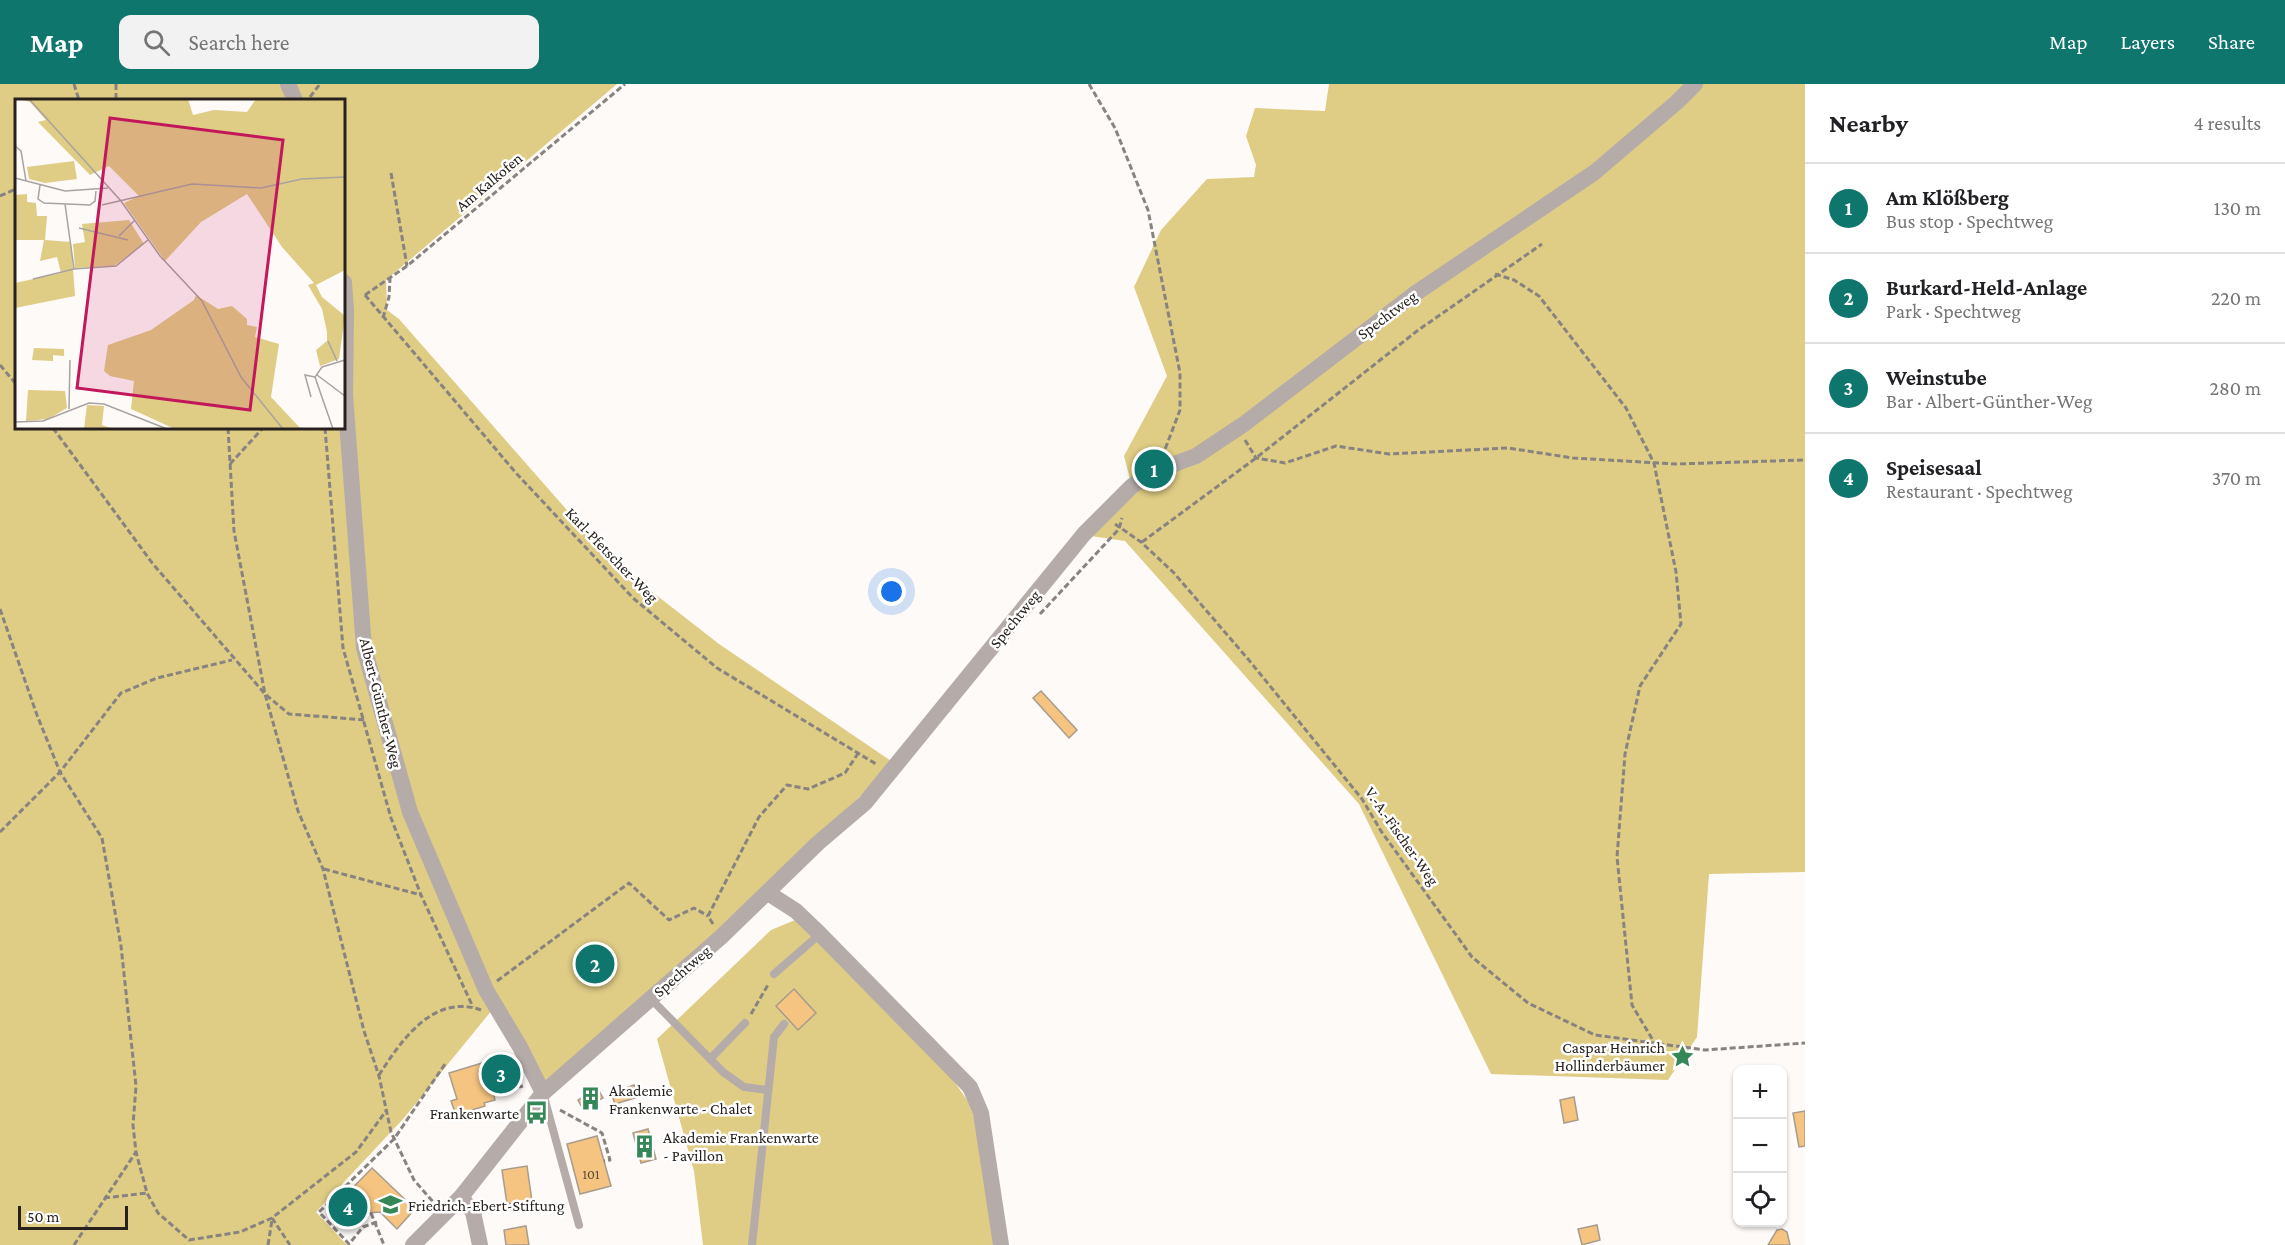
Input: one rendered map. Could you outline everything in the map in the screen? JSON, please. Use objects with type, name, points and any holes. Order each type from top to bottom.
[{"type":"street","points":[[288,84],[295,99]]},
{"type":"street","name":"Spechtweg","points":[[413,1245],[461,1197],[542,1093],[721,936],[818,843],[865,804],[1084,534],[1131,487],[1157,470],[1196,456],[1238,428],[1413,295],[1595,172],[1695,84]]},
{"type":"street","name":"Albert-Günther-Weg","points":[[345,296],[345,395],[364,648],[410,812],[486,990],[520,1047],[542,1093]]},
{"type":"street","points":[[768,893],[796,911],[820,934],[932,1045],[970,1087],[981,1113],[1001,1245]]},
{"type":"street","points":[[461,1197],[473,1212],[480,1245]]},
{"type":"lane","points":[[774,974],[820,934]]},
{"type":"lane","points":[[650,998],[710,1059],[744,1087],[768,1090]]},
{"type":"lane","points":[[710,1059],[745,1023]]},
{"type":"lane","points":[[752,1245],[774,1037],[784,1024]]},
{"type":"lane","points":[[542,1093],[579,1225]]},
{"type":"path","points":[[74,84],[79,99]]},
{"type":"path","points":[[308,99],[320,84]]},
{"type":"path","name":"Am Kalkofen","points":[[365,295],[407,266],[625,84]]},
{"type":"path","points":[[1089,84],[1115,128],[1148,210],[1180,373],[1180,410],[1157,470]]},
{"type":"path","points":[[391,173],[407,266]]},
{"type":"path","points":[[0,196],[8,190],[15,189]]},
{"type":"path","points":[[1141,542],[1256,458],[1417,331],[1495,274],[1542,244]]},
{"type":"path","points":[[1495,274],[1514,279],[1539,296],[1626,408],[1654,463],[1676,572],[1680,624],[1640,686],[1625,753],[1617,857],[1632,1005],[1654,1042]]},
{"type":"path","points":[[383,318],[389,297],[390,279]]},
{"type":"path","name":"Karl-Pfetscher-Weg","points":[[365,295],[516,473],[633,598],[717,668],[859,752],[891,774]]},
{"type":"path","points":[[0,364],[15,383]]},
{"type":"path","points":[[1238,428],[1256,458],[1285,463],[1336,446],[1389,454],[1508,448],[1572,458],[1654,463],[1805,460]]},
{"type":"path","points":[[54,429],[153,564],[233,660],[265,694],[289,714],[386,724]]},
{"type":"path","points":[[228,429],[234,531],[265,694],[298,811],[323,869],[394,1139],[414,1180],[442,1215]]},
{"type":"path","points":[[230,464],[262,429]]},
{"type":"path","name":"V.-A.-Fischer-Weg","points":[[1066,588],[1119,529],[1141,542],[1182,582],[1309,730],[1362,799],[1381,831],[1472,957],[1528,1003],[1595,1035],[1705,1050],[1805,1043]]},
{"type":"path","points":[[0,609],[37,715],[60,772],[102,838],[114,897],[136,1086],[133,1125],[136,1152],[147,1193],[158,1213],[189,1240],[240,1232],[272,1218],[356,1152],[386,1111]]},
{"type":"path","points":[[0,832],[60,772],[121,693],[157,678],[233,660]]},
{"type":"path","points":[[708,916],[759,817],[787,785],[808,789],[845,773],[859,752]]},
{"type":"path","points":[[323,869],[421,895]]},
{"type":"path","points":[[486,990],[629,883],[669,920],[694,908],[708,916],[721,936]]},
{"type":"path","points":[[745,1023],[774,974]]},
{"type":"path","points":[[379,1076],[421,1020],[443,1010],[472,1007]]},
{"type":"path","points":[[376,1222],[363,1227],[349,1244],[319,1212],[394,1139],[445,1064]]},
{"type":"path","points":[[493,1094],[542,1093],[602,1133],[610,1160],[604,1161]]},
{"type":"path","points":[[74,1245],[136,1152]]},
{"type":"path","points":[[104,1198],[147,1193]]},
{"type":"path","points":[[371,1213],[384,1245]]},
{"type":"path","points":[[268,1245],[272,1218]]},
{"type":"path","points":[[272,1218],[290,1245]]},
{"type":"shaded area","points":[[0,84],[617,84],[386,280],[387,310],[399,319],[610,559],[719,644],[894,763],[767,888],[544,1084],[492,1010],[404,1118],[316,1212],[347,1245],[0,1245]]},
{"type":"shaded area","points":[[1329,84],[1805,84],[1805,872],[1709,874],[1697,1037],[1668,1080],[1491,1074],[1359,804],[1125,541],[1091,536],[1130,479],[1124,456],[1167,376],[1134,287],[1161,230],[1207,179],[1254,177],[1256,165],[1246,136],[1255,108],[1325,111]]},
{"type":"shaded area","points":[[800,918],[942,1064],[967,1100],[979,1129],[995,1245],[703,1245],[694,1171],[657,1039],[771,930]]},
{"type":"building","points":[[1041,691],[1077,730],[1069,738],[1033,698]]},
{"type":"building","points":[[794,989],[816,1013],[798,1030],[776,1006]]},
{"type":"building","points":[[492,1060],[494,1069],[505,1066],[509,1078],[498,1081],[499,1086],[492,1088],[495,1100],[484,1103],[485,1106],[456,1115],[451,1101],[457,1099],[449,1073]]},
{"type":"building","points":[[634,1085],[638,1097],[615,1104],[611,1093]]},
{"type":"building","name":"Akademie Frankenwarte - Chalet","points":[[598,1089],[603,1098],[583,1109],[578,1100]]},
{"type":"building","points":[[1574,1097],[1578,1120],[1564,1123],[1560,1100]]},
{"type":"building","points":[[1805,1111],[1805,1146],[1799,1147],[1793,1113]]},
{"type":"building","name":"Akademie Frankenwarte - Pavillon","points":[[648,1129],[656,1159],[641,1163],[633,1133]]},
{"type":"building","points":[[597,1136],[611,1186],[580,1194],[567,1144]]},
{"type":"building","points":[[527,1166],[532,1201],[507,1204],[502,1170]]},
{"type":"building","points":[[372,1168],[415,1209],[397,1229],[380,1212],[356,1214],[346,1225],[331,1210]]},
{"type":"building","points":[[1597,1225],[1600,1240],[1582,1245],[1578,1229]]},
{"type":"building","points":[[526,1226],[529,1245],[506,1245],[504,1230]]},
{"type":"building","points":[[1782,1229],[1787,1232],[1790,1245],[1768,1245],[1777,1230]]},
{"type":"place","name":"Am Klößberg","points":[[1154,469]]},
{"type":"place","name":"Burkard-Held-Anlage","points":[[595,964]]},
{"type":"place","name":"Caspar Heinrich Hollinderbäumer","points":[[1683,1056]]},
{"type":"place","name":"Weinstube","points":[[501,1074]]},
{"type":"place","name":"Akademie Frankenwarte - Chalet","points":[[591,1099]]},
{"type":"place","name":"Frankenwarte","points":[[537,1113]]},
{"type":"place","name":"Akademie Frankenwarte - Pavillon","points":[[645,1146]]},
{"type":"place","name":"Friedrich-Ebert-Stiftung","points":[[390,1205]]},
{"type":"place","name":"Speisesaal","points":[[348,1207]]}]
